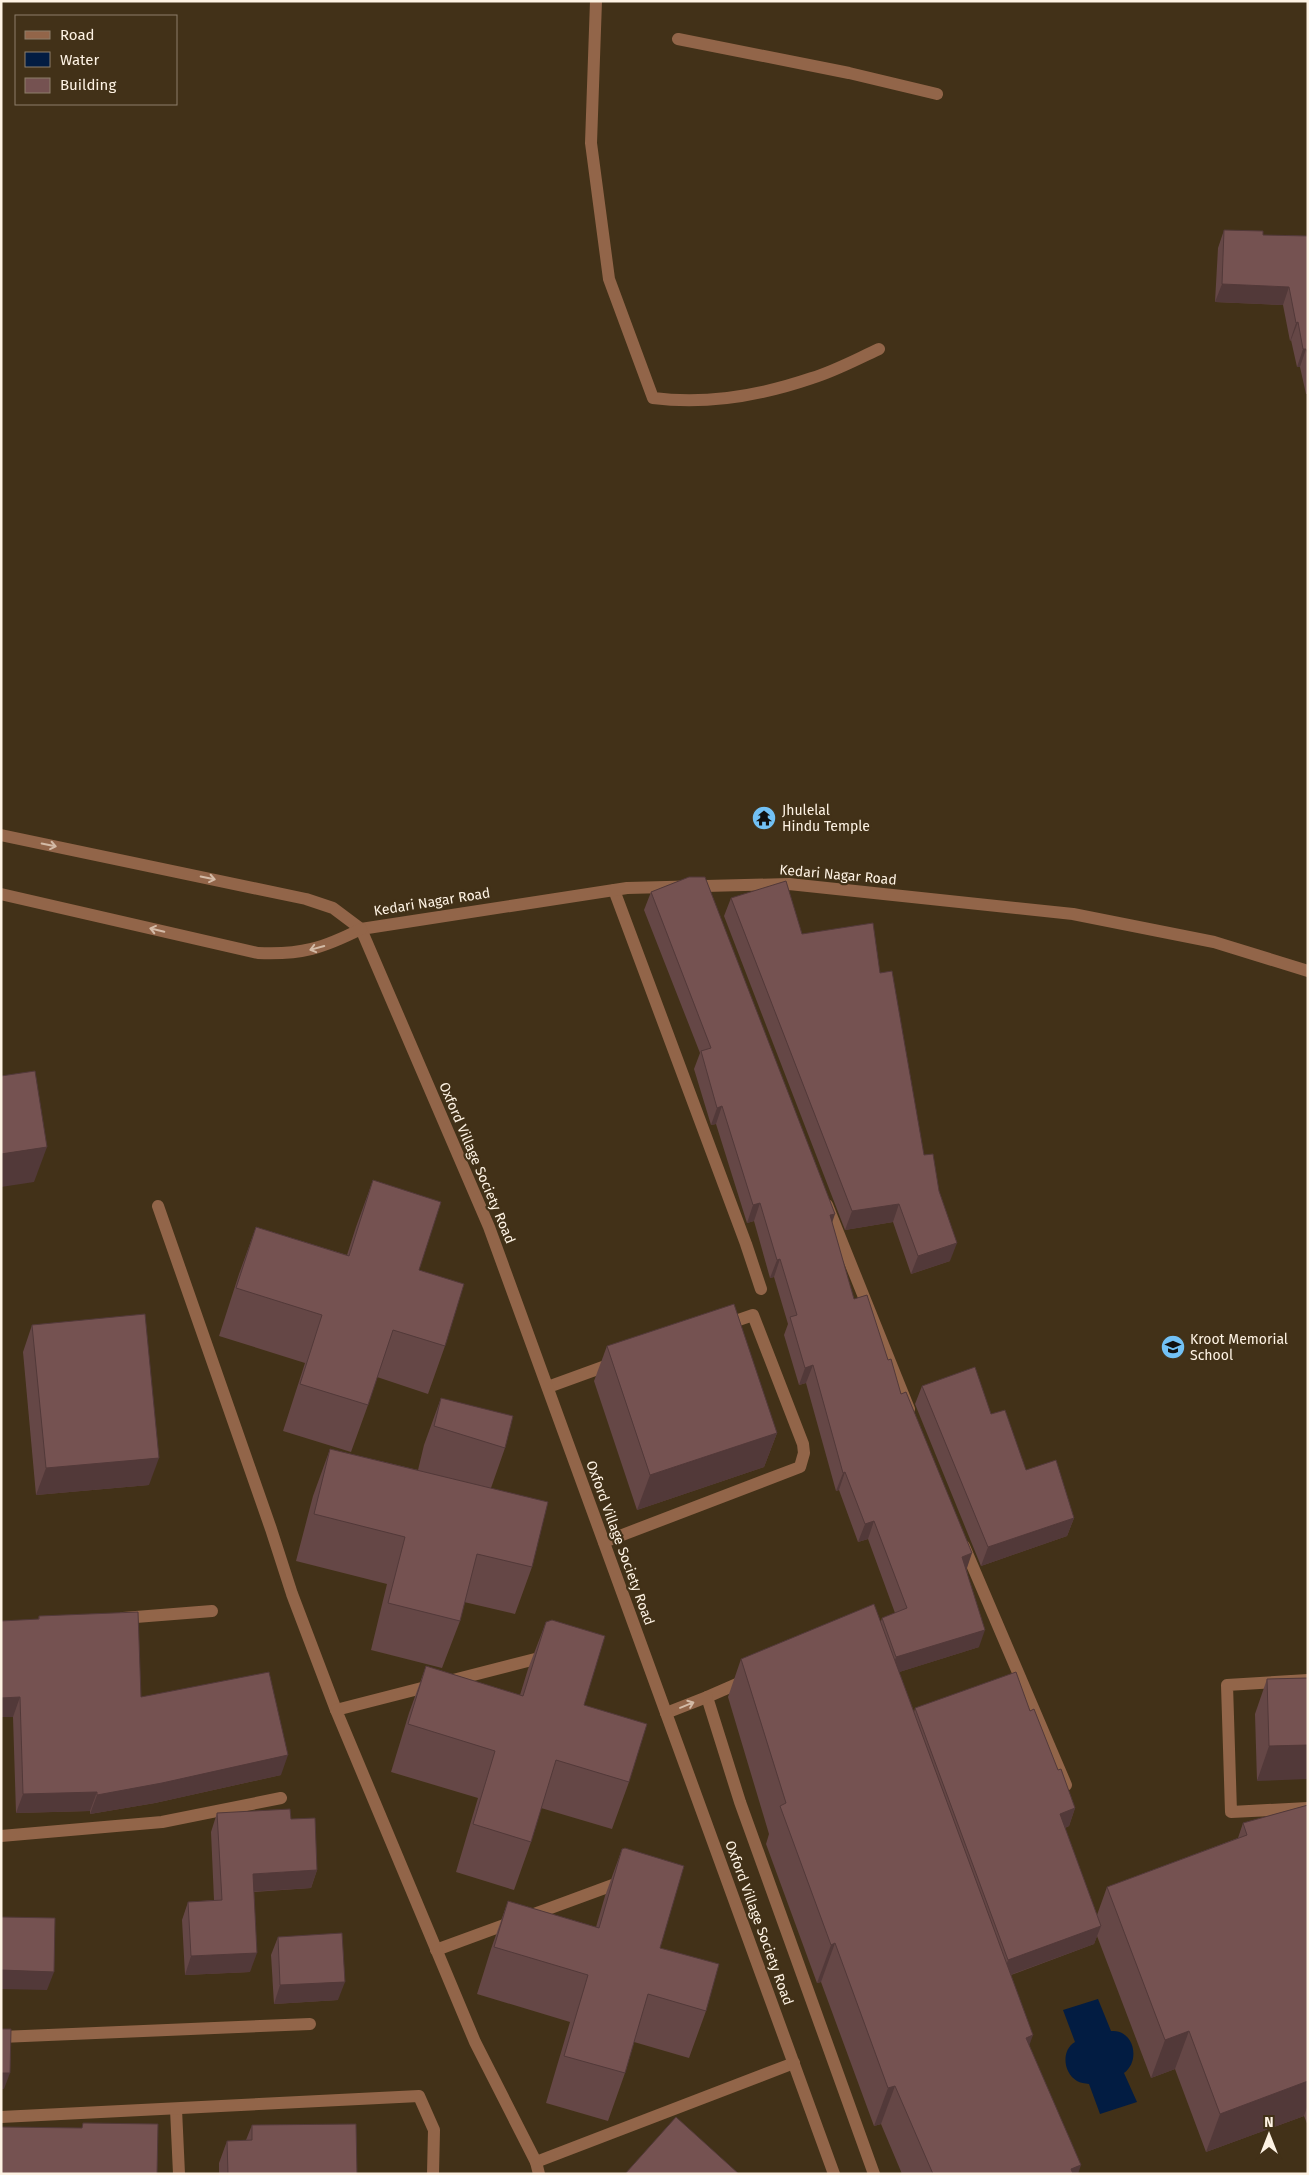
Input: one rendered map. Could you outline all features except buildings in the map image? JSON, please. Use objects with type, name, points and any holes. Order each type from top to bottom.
[{"type":"street","points":[[596,1],[591,143],[609,279],[653,398],[678,401],[744,395],[812,378],[879,349]]},
{"type":"street","points":[[678,39],[849,73],[937,94]]},
{"type":"street","points":[[1,835],[306,899],[333,908],[361,929]]},
{"type":"street","name":"Kedari Nagar Road","points":[[1,894],[258,953],[285,954],[311,950],[330,944],[361,929],[614,890],[706,890],[788,884],[1073,914],[1214,942],[1308,971]]},
{"type":"street","points":[[614,890],[761,1289]]},
{"type":"street","name":"Oxford Village Society Road","points":[[361,929],[489,1227],[834,2174]]},
{"type":"street","points":[[823,1195],[913,1418]]},
{"type":"street","points":[[158,1206],[272,1529],[292,1594],[336,1710],[476,2042],[538,2168],[794,2063]]},
{"type":"street","points":[[604,1542],[800,1467],[804,1453],[803,1444],[753,1315],[716,1328]]},
{"type":"street","points":[[548,1387],[622,1360]]},
{"type":"street","points":[[961,1538],[1067,1788]]},
{"type":"street","points":[[107,1619],[212,1612]]},
{"type":"street","points":[[336,1710],[558,1653]]},
{"type":"street","points":[[666,1713],[760,1675]]},
{"type":"street","points":[[1308,1680],[1227,1685],[1231,1812],[1308,1808]]},
{"type":"street","points":[[707,1697],[740,1802],[874,2174]]},
{"type":"street","points":[[1,1836],[162,1822],[280,1798]]},
{"type":"street","points":[[436,1950],[622,1882]]},
{"type":"street","points":[[1,2036],[310,2024]]},
{"type":"street","points":[[1,2118],[419,2096],[434,2130],[432,2174]]},
{"type":"street","points":[[176,2109],[179,2174]]},
{"type":"water","points":[[1098,1999],[1111,2031],[1119,2032],[1130,2040],[1133,2054],[1132,2061],[1124,2073],[1137,2102],[1100,2114],[1089,2084],[1081,2083],[1072,2077],[1065,2062],[1067,2050],[1075,2042],[1063,2010]]},
{"type":"place","name":"Jhulelal Hindu Temple","points":[[764,818]]},
{"type":"place","name":"Kroot Memorial School","points":[[1173,1347]]}]
